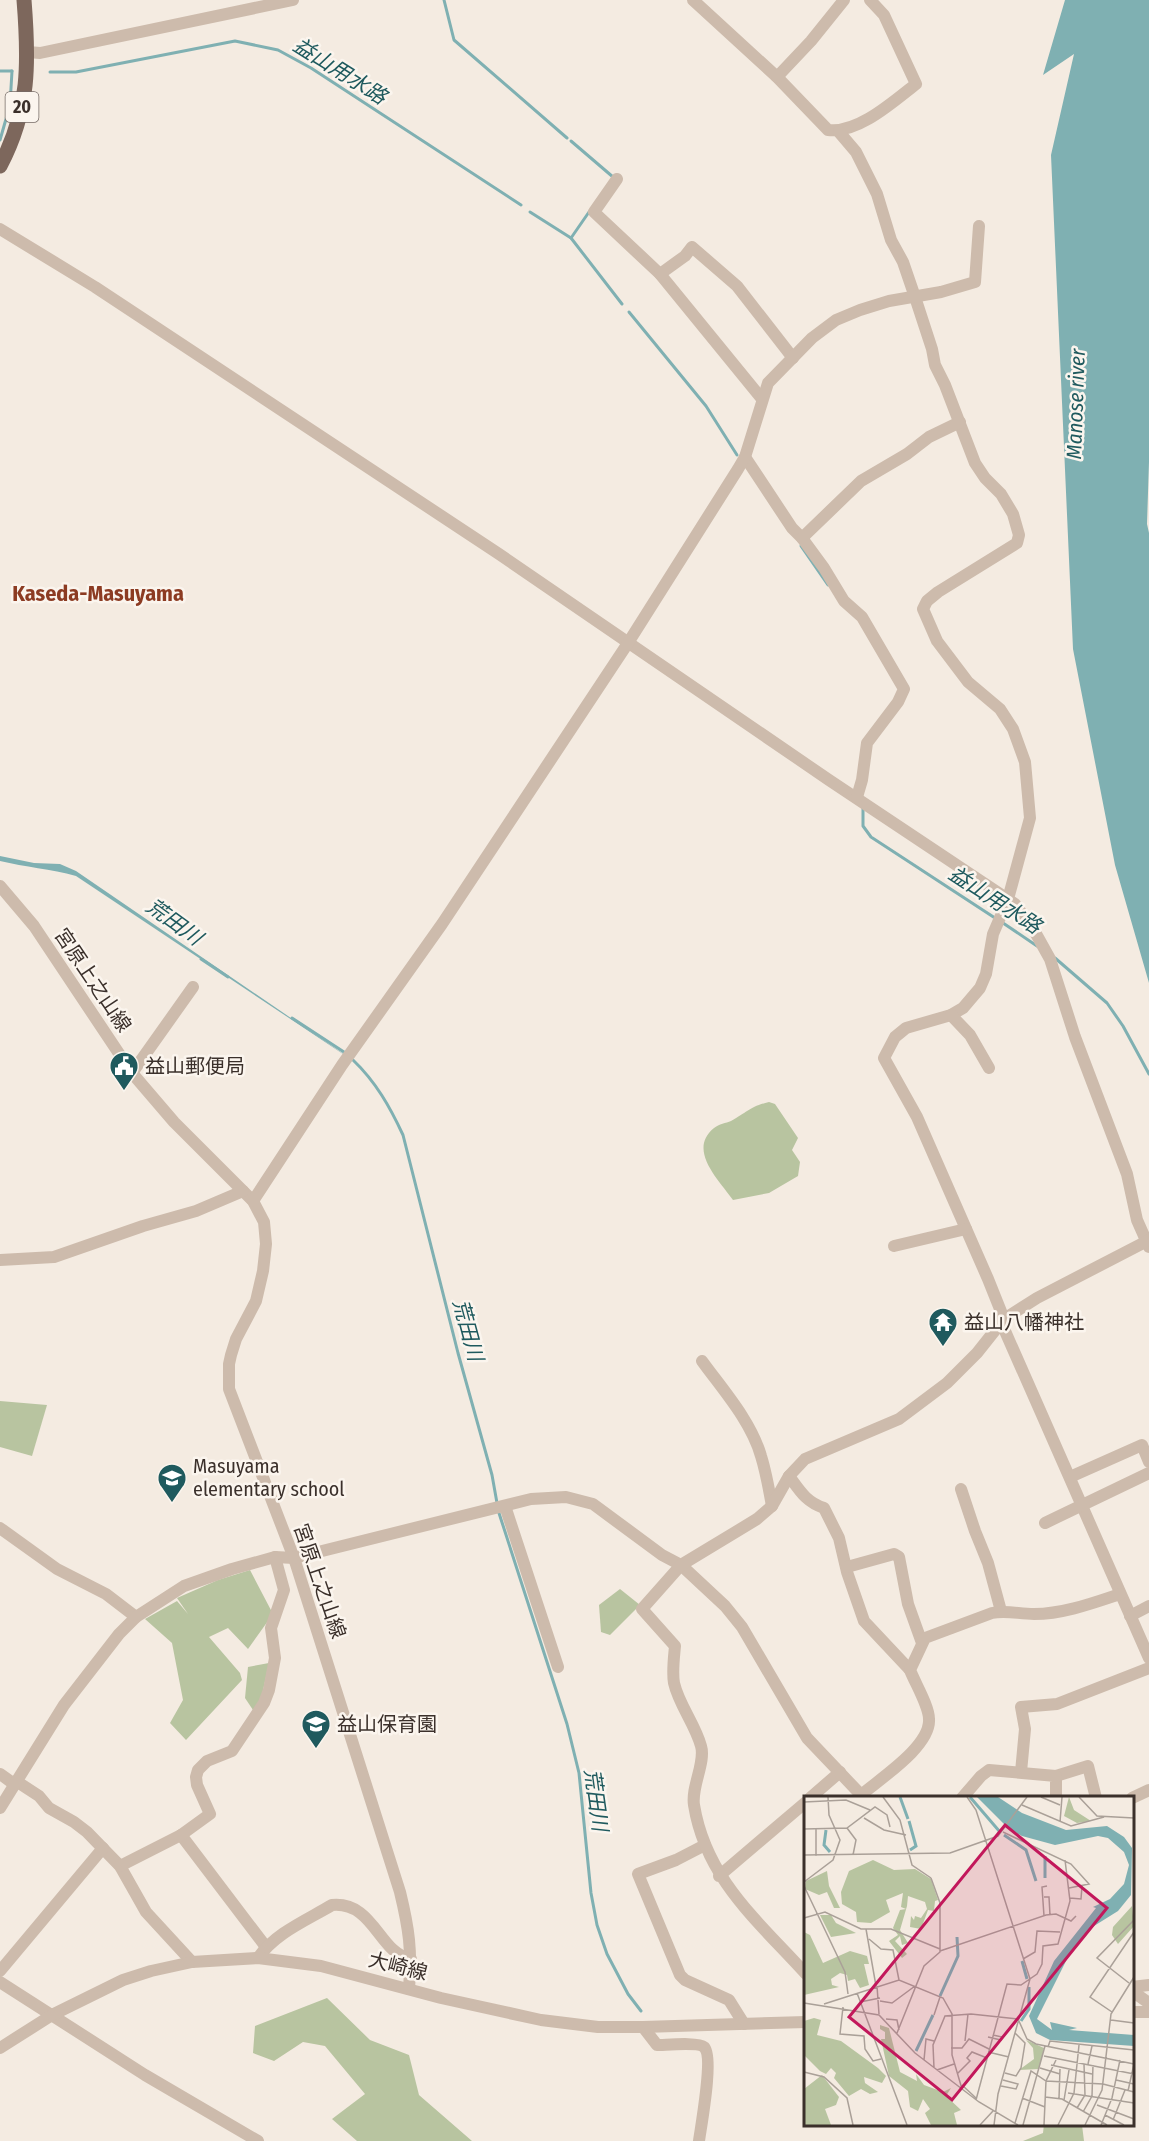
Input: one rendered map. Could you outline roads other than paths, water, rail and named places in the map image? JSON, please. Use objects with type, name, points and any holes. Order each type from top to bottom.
[{"type":"main road","name":"20","points":[[0,166],[14,135],[28,69],[24,0]]},
{"type":"street","points":[[28,48],[40,52],[293,0]]},
{"type":"street","points":[[693,0],[777,77],[828,130],[839,132],[875,116],[916,84],[884,15],[870,0]]},
{"type":"street","points":[[777,77],[811,41],[844,0]]},
{"type":"street","points":[[839,132],[856,152],[873,186],[891,240],[903,262],[932,349],[935,365],[975,463],[1001,494],[1012,514],[1019,535],[1017,543],[938,592],[927,601],[923,609],[937,641],[968,682],[1000,709],[1008,721],[1025,762],[1030,810],[1029,826],[1008,899],[993,934],[986,974],[980,988],[963,1008],[951,1015],[906,1028],[895,1037],[884,1058],[917,1117],[1004,1319],[1005,1331],[1149,1658]]},
{"type":"street","points":[[617,179],[594,212],[660,274],[762,399]]},
{"type":"street","points":[[253,1201],[342,1065],[442,924],[628,643],[745,457],[768,383],[812,338],[836,320],[889,301],[975,282],[979,226]]},
{"type":"street","points":[[0,229],[205,359],[490,548],[1008,899],[1026,918],[1050,959],[1075,1038],[1127,1174],[1137,1220],[1148,1243],[1037,1298],[1004,1319],[977,1353],[947,1383],[898,1419],[805,1459],[789,1476],[772,1506],[757,1518],[681,1564],[642,1609],[675,1646],[674,1683],[702,1748],[693,1802],[705,1845],[719,1876],[735,1898],[804,1972]]},
{"type":"street","points":[[660,274],[685,256],[692,247],[737,286],[793,358]]},
{"type":"street","points":[[802,538],[861,481],[929,437],[960,422]]},
{"type":"street","points":[[745,457],[844,601],[862,617],[903,689],[898,702],[867,743],[857,798]]},
{"type":"street","name":"宮原上之山線","points":[[0,886],[34,926],[132,1073],[174,1122],[253,1201],[264,1222],[266,1257],[256,1301],[236,1339],[229,1364],[229,1389],[294,1558],[400,1892],[408,1924],[411,1959],[409,1989]]},
{"type":"street","points":[[132,1073],[192,987]]},
{"type":"street","points":[[951,1015],[970,1035],[989,1068]]},
{"type":"street","points":[[0,1260],[54,1257],[143,1226],[196,1211],[243,1191]]},
{"type":"street","points":[[894,1246],[966,1229]]},
{"type":"street","points":[[702,1361],[755,1439],[761,1455],[772,1506]]},
{"type":"street","points":[[1070,1477],[1142,1445],[1149,1462]]},
{"type":"street","points":[[1045,1523],[1149,1473]]},
{"type":"street","points":[[0,1808],[64,1705],[120,1634],[136,1617],[153,1604],[184,1586],[275,1557],[294,1558],[531,1499],[566,1497],[593,1504],[662,1555],[681,1564],[725,1606],[742,1627],[798,1725],[822,1754],[863,1796],[918,1746],[926,1735],[930,1717],[910,1670],[864,1622],[839,1538],[824,1508],[805,1499],[789,1476]]},
{"type":"street","points":[[961,1489],[988,1563],[1001,1611]]},
{"type":"street","points":[[498,1508],[558,1667]]},
{"type":"street","points":[[0,1527],[57,1569],[106,1594],[136,1617]]},
{"type":"street","points":[[847,1567],[894,1554],[899,1557],[908,1604],[922,1643]]},
{"type":"street","points":[[120,1866],[181,1835],[210,1814],[197,1785],[196,1777],[201,1765],[232,1751],[264,1703],[269,1690],[275,1658],[271,1628],[284,1590],[275,1557]]},
{"type":"street","points":[[910,1670],[928,1635],[1001,1611],[1035,1614],[1071,1609],[1120,1594]]},
{"type":"street","points":[[1130,1616],[1149,1606]]},
{"type":"street","points":[[1021,1772],[1025,1729],[1022,1707],[1057,1704],[1149,1668]]},
{"type":"street","points":[[963,1796],[989,1770],[1056,1776],[1088,1766],[1096,1796]]},
{"type":"street","points":[[811,1796],[840,1772]]},
{"type":"street","points":[[0,1774],[39,1796],[49,1808],[87,1832],[120,1866],[146,1912],[192,1962]]},
{"type":"street","points":[[1056,1776],[1056,1796]]},
{"type":"street","points":[[1134,1796],[1149,1790]]},
{"type":"street","points":[[719,1876],[804,1804]]},
{"type":"street","points":[[181,1835],[266,1947]]},
{"type":"street","points":[[705,1845],[676,1860],[638,1874],[680,1975],[685,1980],[729,2000],[744,2024]]},
{"type":"street","points":[[0,1971],[103,1848]]},
{"type":"street","points":[[258,1958],[266,1947],[280,1935],[332,1905],[340,1904],[361,1913],[400,1957],[411,1959]]},
{"type":"street","name":"大崎線","points":[[0,2048],[52,2015],[123,1980],[192,1962],[258,1958],[321,1966],[441,1998],[541,2020],[598,2027],[804,2022]]},
{"type":"street","points":[[0,1982],[145,2075],[258,2141]]},
{"type":"street","points":[[1134,1989],[1149,1985]]},
{"type":"street","points":[[1134,1991],[1149,2003]]},
{"type":"street","points":[[643,2027],[657,2045],[697,2045],[704,2047],[706,2051],[708,2067],[699,2141]]},
{"type":"water","name":"Manose river","points":[[1065,0],[1149,0],[1147,524],[1149,533],[1149,983],[1115,865],[1073,649],[1051,155],[1074,54],[1043,75]]},
{"type":"water","points":[[0,856],[34,863],[60,864],[76,871],[364,1068],[76,876],[0,861]]},
{"type":"waterway","points":[[444,0],[454,40],[567,138]]},
{"type":"waterway","name":"益山用水路","points":[[50,72],[76,72],[235,41],[278,50],[311,68],[521,205]]},
{"type":"waterway","name":"益山用水路","points":[[0,71],[12,71]]},
{"type":"waterway","points":[[0,140],[10,105],[12,71]]},
{"type":"waterway","points":[[571,141],[613,177]]},
{"type":"waterway","name":"益山用水路","points":[[530,212],[571,238],[622,304]]},
{"type":"waterway","points":[[571,238],[589,212]]},
{"type":"waterway","name":"益山用水路","points":[[629,312],[706,406],[737,455]]},
{"type":"waterway","name":"益山用水路","points":[[801,546],[828,585]]},
{"type":"waterway","name":"益山用水路","points":[[863,808],[863,826],[871,837],[995,918]]},
{"type":"waterway","name":"益山用水路","points":[[1003,923],[1037,946]]},
{"type":"waterway","name":"益山用水路","points":[[1055,958],[1107,1003],[1123,1026],[1149,1074]]},
{"type":"waterway","name":"荒田川","points":[[201,959],[228,977]]},
{"type":"waterway","name":"荒田川","points":[[292,1018],[347,1054]]},
{"type":"waterway","name":"荒田川","points":[[353,1060],[382,1095],[403,1135],[458,1353],[492,1475],[497,1503]]},
{"type":"waterway","name":"荒田川","points":[[498,1510],[567,1724],[579,1773],[591,1893],[597,1925],[607,1954],[628,1994],[641,2011]]},
{"type":"place","name":"益山郵便局","points":[[124,1092]]},
{"type":"place","name":"益山八幡神社","points":[[943,1348]]},
{"type":"place","name":"Masuyama elementary school","points":[[172,1504]]},
{"type":"place","name":"益山保育園","points":[[316,1750]]},
{"type":"district","name":"Kaseda-Masuyama","points":[[98,593]]}]
